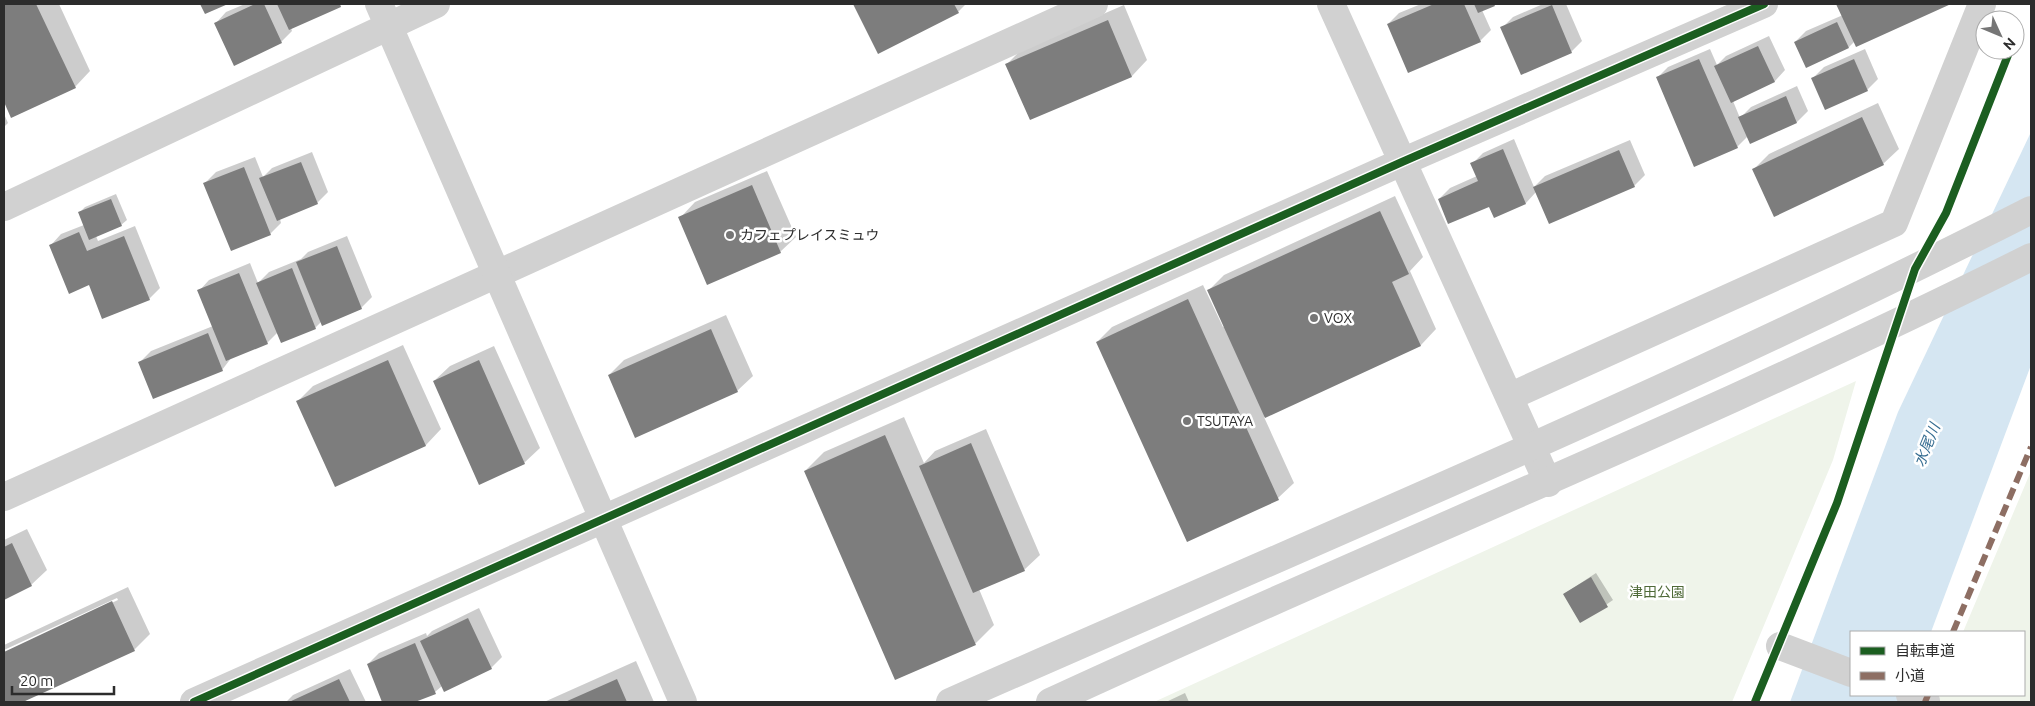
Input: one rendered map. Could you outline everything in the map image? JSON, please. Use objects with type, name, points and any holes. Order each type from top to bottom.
[{"type":"street","points":[[4,207],[385,15],[436,4]]},
{"type":"street","points":[[4,497],[1094,4]]},
{"type":"street","points":[[1331,4],[1548,482]]},
{"type":"street","points":[[194,702],[603,521],[1402,162],[1764,4]]},
{"type":"street","points":[[1509,398],[1894,223],[1982,4]]},
{"type":"street","points":[[385,15],[683,702]]},
{"type":"street","points":[[950,702],[1532,448],[1934,260],[2031,210]]},
{"type":"street","points":[[1050,702],[1548,482],[1914,316],[2031,258]]},
{"type":"street","points":[[1780,646],[1850,673]]},
{"type":"green space","name":"津田公園","points":[[1856,381],[1833,460],[1732,702],[1154,702]]},
{"type":"green space","points":[[2031,471],[2031,702],[1933,702],[1936,696],[2025,696],[2025,631],[1963,631]]},
{"type":"water","name":"水尾川","points":[[2031,132],[2031,365],[1931,631],[1850,631],[1850,696],[1903,696],[1900,702],[1790,702],[1898,412]]},
{"type":"building","points":[[4,4],[36,4],[76,88],[11,118],[4,102]]},
{"type":"building","points":[[200,4],[228,4],[205,14]]},
{"type":"building","points":[[255,4],[264,4],[282,43],[234,66],[214,23]]},
{"type":"building","points":[[277,4],[340,4],[341,7],[289,30]]},
{"type":"building","points":[[853,4],[954,4],[959,13],[878,54]]},
{"type":"building","points":[[1434,4],[1464,4],[1481,42],[1408,73],[1387,24]]},
{"type":"building","points":[[1474,4],[1494,4],[1495,6],[1478,13]]},
{"type":"building","points":[[1836,4],[1951,4],[1856,47]]},
{"type":"building","points":[[1552,5],[1572,53],[1521,75],[1500,27]]},
{"type":"building","points":[[1108,20],[1132,77],[1030,120],[1005,64]]},
{"type":"building","points":[[1837,22],[1849,48],[1806,68],[1794,42]]},
{"type":"building","points":[[1758,46],[1775,82],[1731,103],[1714,66]]},
{"type":"building","points":[[1699,59],[1738,148],[1694,167],[1656,77]]},
{"type":"building","points":[[1854,59],[1868,91],[1825,110],[1811,78]]},
{"type":"building","points":[[1786,96],[1797,123],[1750,144],[1738,117]]},
{"type":"building","points":[[1862,117],[1884,165],[1774,217],[1752,169]]},
{"type":"building","points":[[1503,149],[1526,204],[1494,218],[1489,207],[1448,224],[1438,199],[1478,181],[1470,163]]},
{"type":"building","points":[[1619,150],[1635,187],[1549,224],[1533,187]]},
{"type":"building","points":[[301,162],[318,204],[277,221],[259,178]]},
{"type":"building","points":[[244,167],[271,235],[231,251],[203,183]]},
{"type":"building","name":"カフェプレイスミュウ","points":[[752,185],[781,253],[707,285],[678,217]]},
{"type":"building","points":[[111,199],[122,226],[89,240],[78,212]]},
{"type":"building","name":"VOX","points":[[1380,211],[1409,274],[1392,282],[1421,346],[1265,418],[1207,290]]},
{"type":"building","points":[[79,232],[87,251],[124,236],[150,300],[102,319],[89,285],[69,294],[49,245]]},
{"type":"building","points":[[337,246],[362,309],[322,326],[296,262]]},
{"type":"building","points":[[292,268],[316,329],[281,343],[256,283]]},
{"type":"building","points":[[239,273],[268,344],[226,361],[197,290]]},
{"type":"building","name":"TSUTAYA","points":[[1188,299],[1279,500],[1187,542],[1096,342]]},
{"type":"building","points":[[711,329],[738,392],[635,438],[608,375]]},
{"type":"building","points":[[208,333],[223,371],[153,399],[138,362]]},
{"type":"building","points":[[388,360],[426,446],[335,487],[296,401]]},
{"type":"building","points":[[479,360],[525,464],[479,485],[433,381]]},
{"type":"building","points":[[885,435],[976,645],[895,680],[804,471]]},
{"type":"building","points":[[971,443],[1025,571],[973,593],[919,466]]},
{"type":"building","points":[[12,543],[32,586],[4,600],[4,547]]},
{"type":"building","points":[[1591,577],[1608,607],[1580,623],[1563,594]]},
{"type":"building","points":[[112,601],[135,651],[23,702],[4,702],[4,652]]},
{"type":"building","points":[[468,618],[492,669],[444,692],[420,641]]},
{"type":"building","points":[[415,643],[436,694],[415,702],[382,702],[367,664]]},
{"type":"building","points":[[339,679],[350,702],[289,702]]},
{"type":"building","points":[[617,679],[627,702],[565,702]]},
{"type":"marked path","points":[[1953,631],[2031,447]]},
{"type":"marked path","points":[[1925,702],[1928,696]]},
{"type":"cycle path","points":[[194,702],[1402,162],[1764,4]]},
{"type":"cycle path","points":[[1755,702],[1837,503],[1915,269],[1946,213],[2006,60]]},
{"type":"place","name":"カフェプレイスミュウ","points":[[730,235]]},
{"type":"place","name":"VOX","points":[[1314,318]]},
{"type":"place","name":"TSUTAYA","points":[[1187,421]]}]
